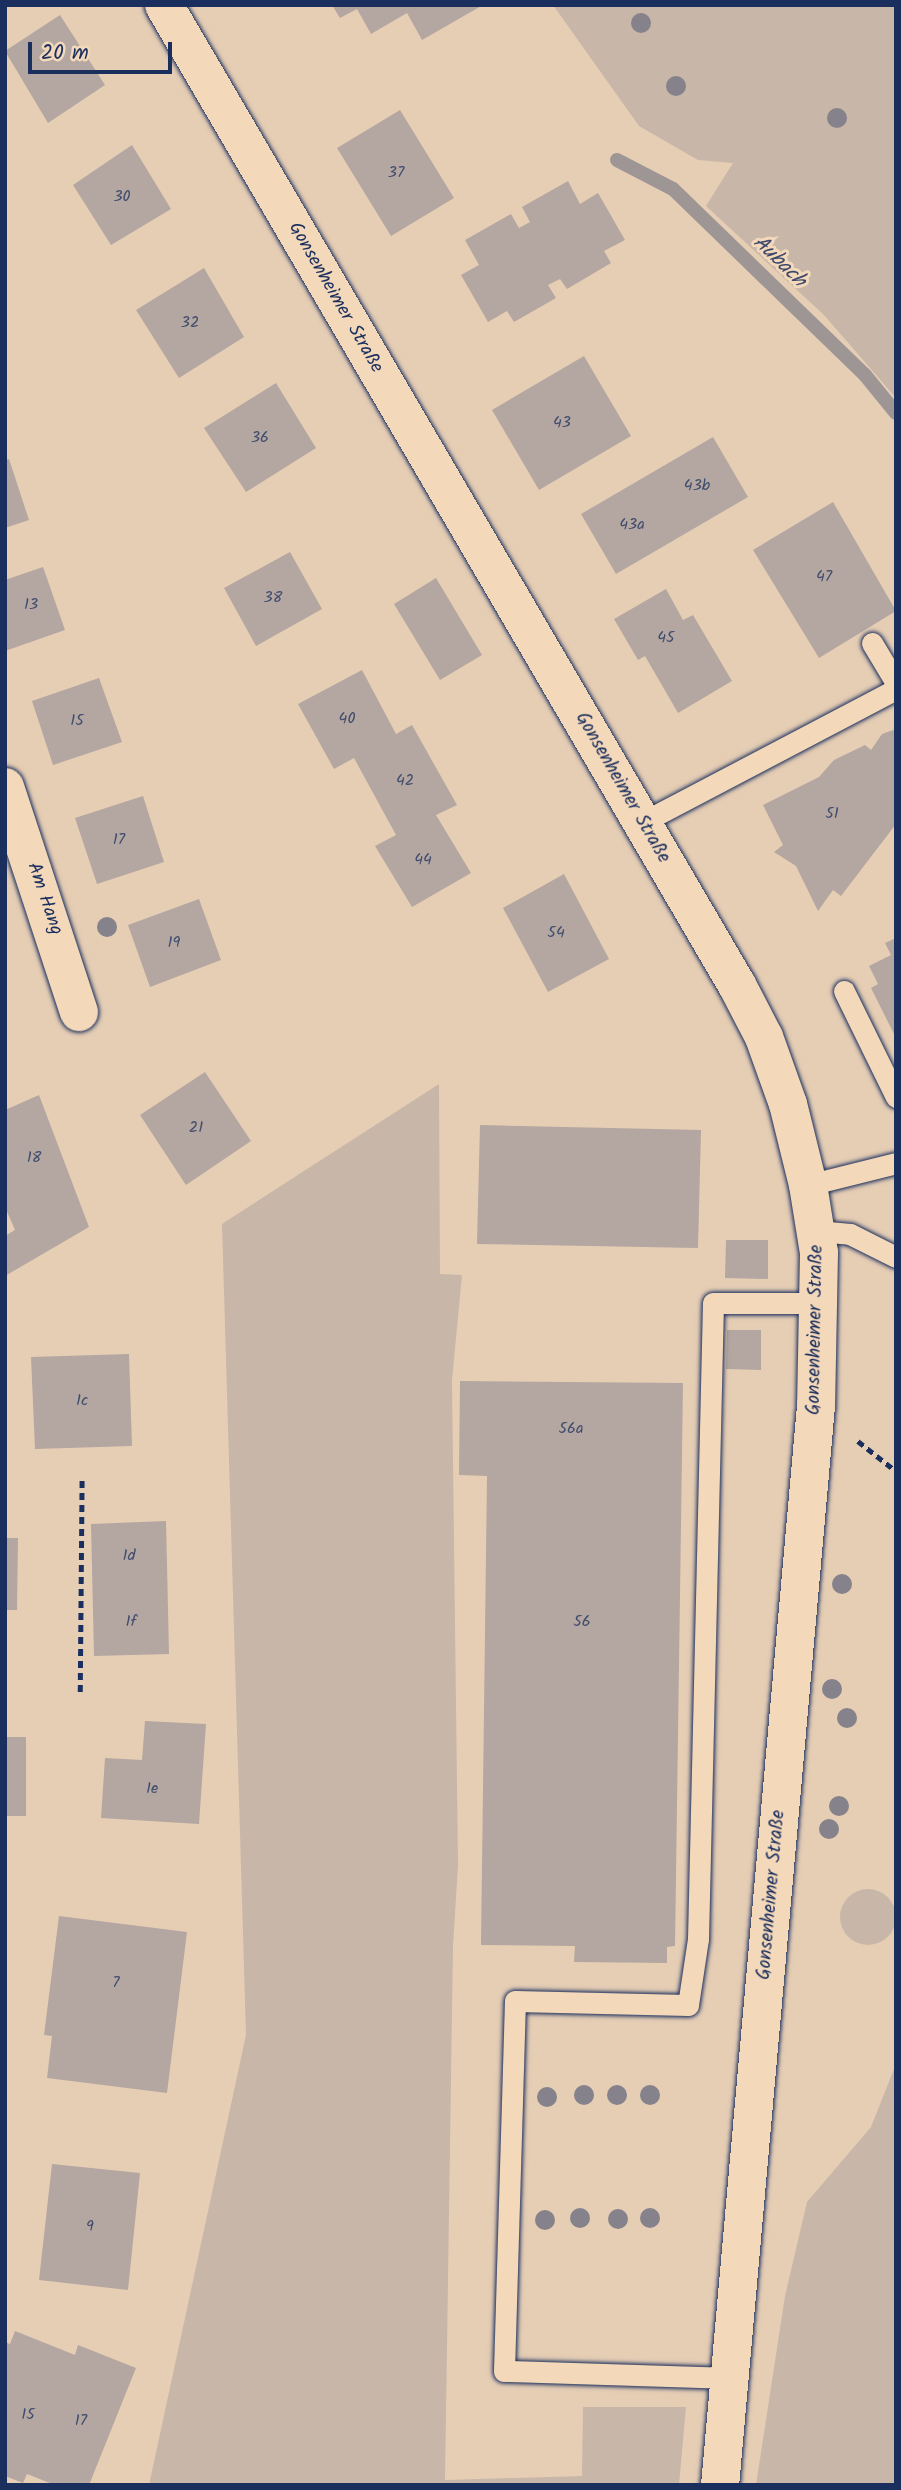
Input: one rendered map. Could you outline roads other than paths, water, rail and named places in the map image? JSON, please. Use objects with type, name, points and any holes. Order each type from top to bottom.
[{"type":"main road","name":"Gonsenheimer Straße","points":[[164,5],[643,822],[764,1037],[788,1104],[808,1185],[817,1231],[819,1303],[816,1406],[720,2485]]},
{"type":"main road","name":"Am Hang","points":[[5,786],[79,1012]]},
{"type":"lane","points":[[872,643],[896,684]]},
{"type":"lane","points":[[643,822],[896,689]]},
{"type":"lane","points":[[844,991],[896,1097]]},
{"type":"lane","points":[[808,1185],[891,1169]]},
{"type":"lane","points":[[817,1231],[850,1234],[896,1258]]},
{"type":"lane","points":[[729,2378],[504,2371],[515,2001],[688,2005],[698,1940],[713,1303],[819,1303]]},
{"type":"waterway","name":"Aubach","points":[[617,160],[673,189],[865,375],[896,413]]}]
